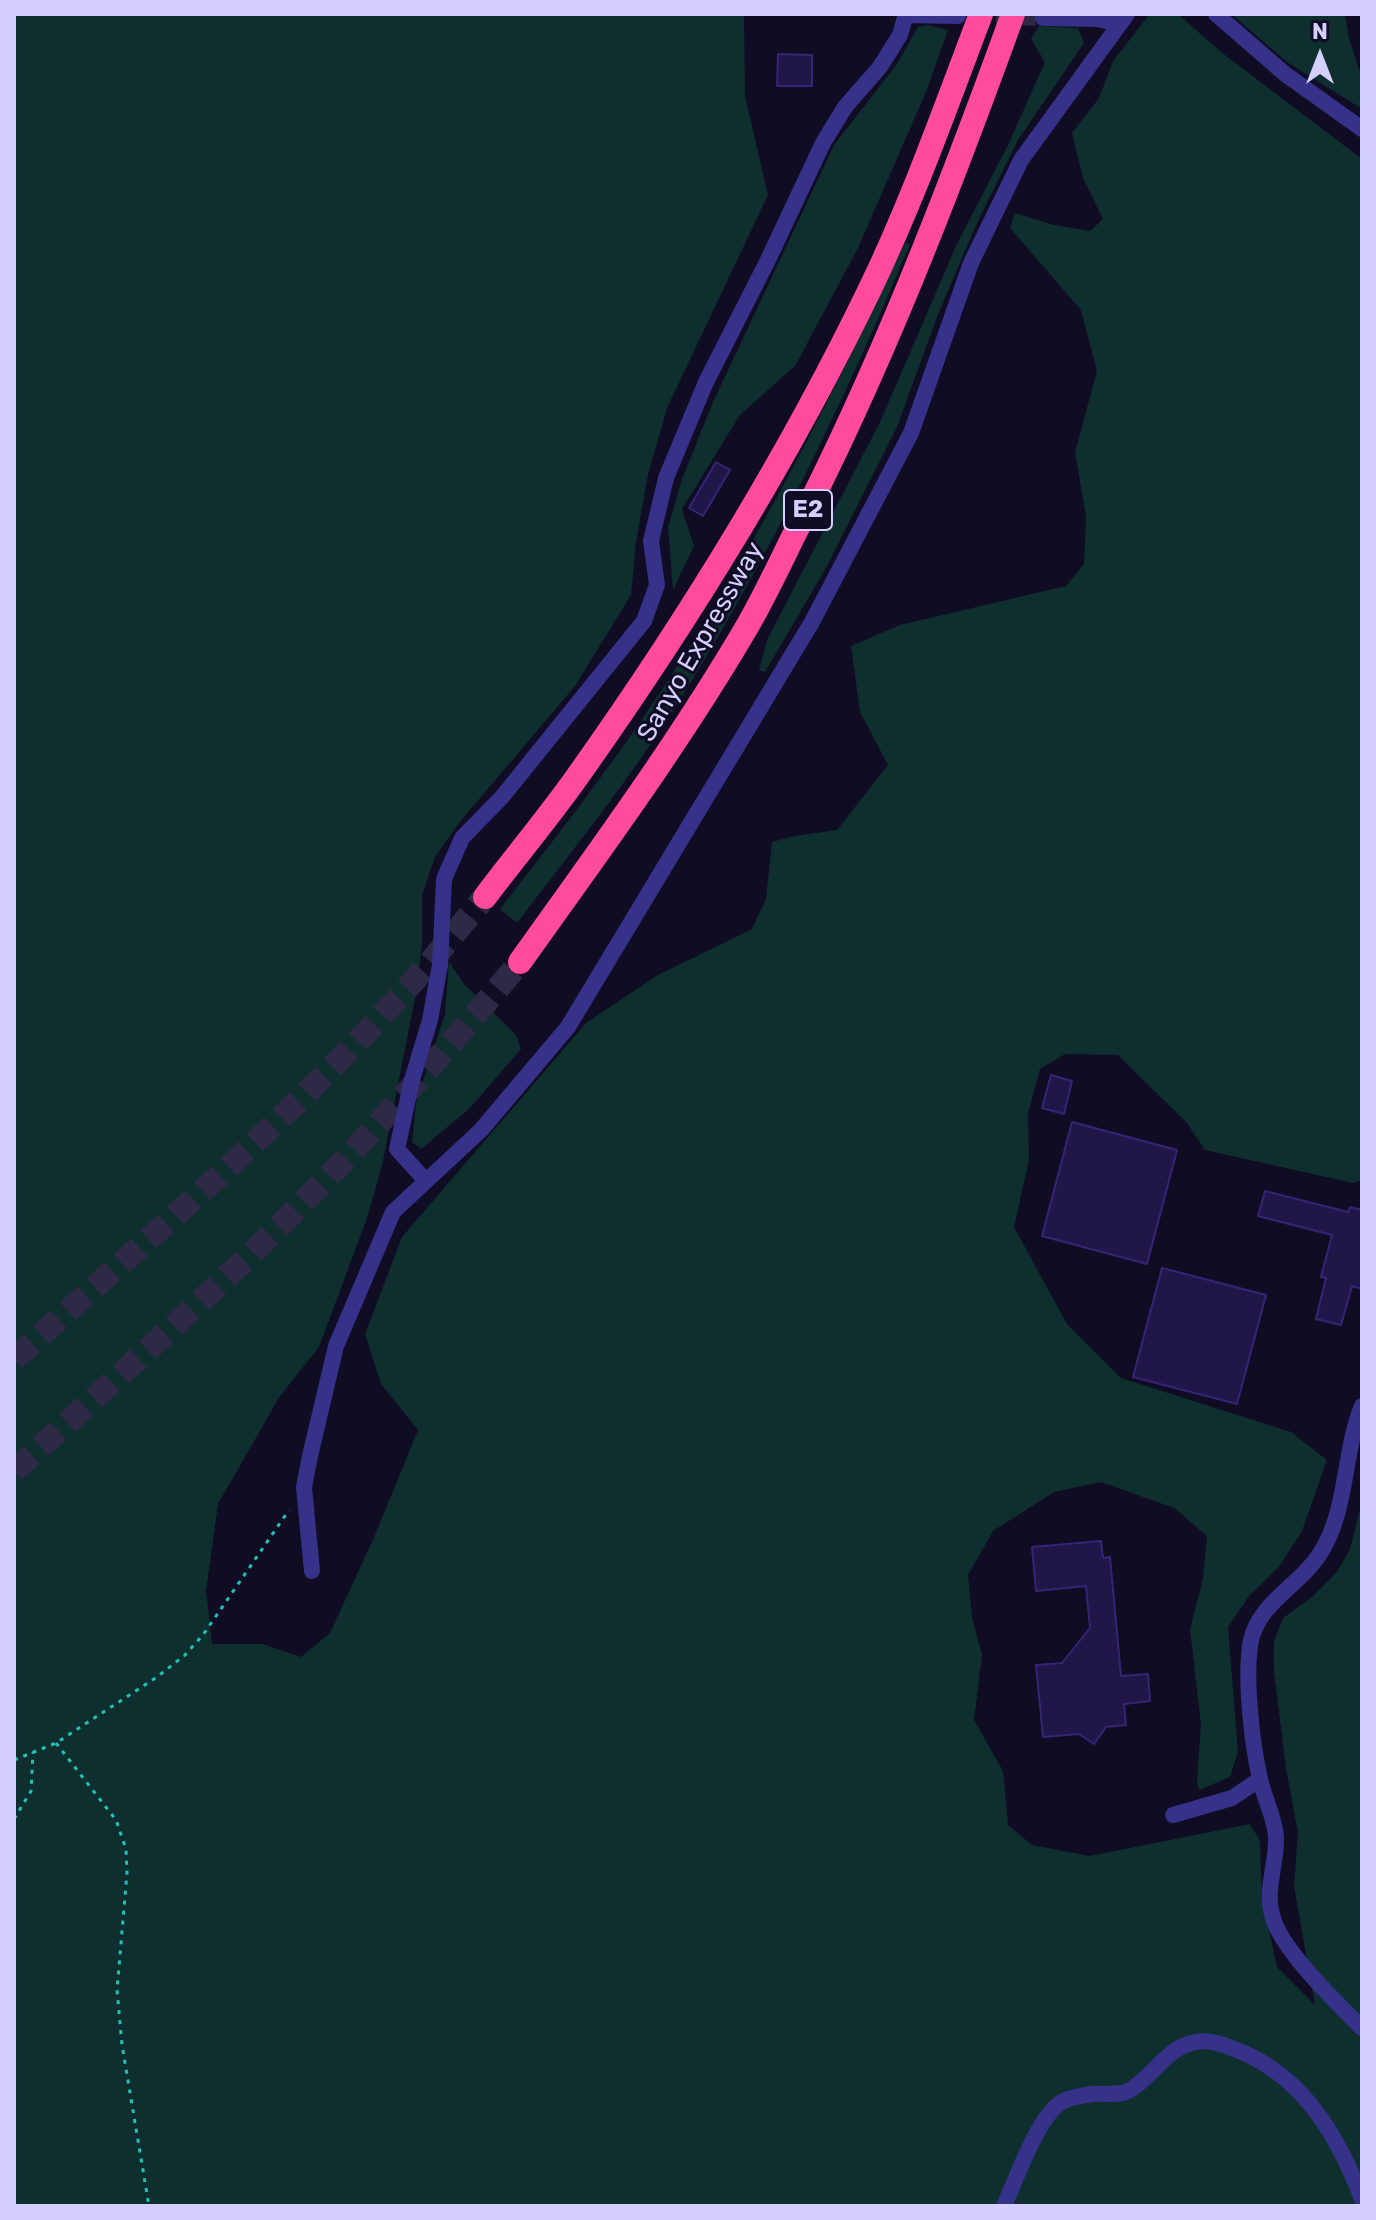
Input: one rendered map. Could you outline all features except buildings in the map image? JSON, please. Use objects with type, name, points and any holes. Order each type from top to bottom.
[{"type":"highway","name":"Sanyo Expressway","points":[[520,962],[662,763],[756,610],[826,474],[905,299],[946,198],[1013,14]]},
{"type":"highway","name":"Sanyo Expressway","points":[[485,897],[575,779],[668,643],[728,551],[791,442],[876,275],[916,184],[969,15]]},
{"type":"street","points":[[426,1181],[397,1149],[412,1080],[430,1020],[440,965],[444,879],[462,838],[502,797],[644,621],[657,585],[651,541],[666,478],[706,382],[823,143],[845,107],[880,67],[900,35],[906,14],[969,15]]},
{"type":"street","points":[[1216,14],[1285,74],[1362,129]]},
{"type":"street","points":[[1043,18],[1124,19]]},
{"type":"street","points":[[312,1571],[304,1487],[336,1346],[393,1212],[481,1130],[568,1027],[804,635],[911,433],[971,263],[1021,160],[1124,19]]},
{"type":"street","points":[[1362,1406],[1335,1520],[1322,1551],[1301,1578],[1258,1618],[1251,1641],[1249,1676],[1260,1779],[1276,1833],[1268,1890],[1273,1920],[1285,1942],[1362,2028]]},
{"type":"street","points":[[1173,1815],[1232,1798],[1260,1779]]},
{"type":"street","points":[[1004,2206],[1042,2120],[1063,2100],[1091,2094],[1125,2093],[1149,2077],[1176,2049],[1197,2041],[1219,2044],[1255,2057],[1298,2089],[1329,2127],[1362,2199]]},
{"type":"path","points":[[14,1760],[56,1743],[185,1655],[203,1635],[304,1487]]},
{"type":"path","points":[[56,1743],[116,1820],[126,1849],[127,1873],[117,1990],[122,2045],[149,2206]]},
{"type":"path","points":[[14,1819],[31,1791],[33,1752]]},
{"type":"green space","points":[[14,14],[744,14],[745,96],[768,195],[667,408],[648,475],[636,542],[631,595],[575,686],[459,823],[435,857],[422,895],[422,944],[417,988],[382,1166],[366,1221],[319,1347],[280,1396],[218,1504],[206,1591],[212,1644],[263,1644],[301,1657],[330,1633],[418,1430],[381,1384],[365,1334],[402,1237],[586,1023],[658,975],[752,929],[766,899],[772,842],[837,830],[888,765],[860,712],[851,646],[900,625],[1066,586],[1084,564],[1086,517],[1075,452],[1097,371],[1081,310],[1010,228],[1015,213],[1054,225],[1090,231],[1103,219],[1083,178],[1072,133],[1099,98],[1113,61],[1149,15],[1178,14],[1221,52],[1362,159],[1362,1180],[1353,1183],[1205,1150],[1187,1123],[1118,1055],[1065,1054],[1040,1069],[1028,1113],[1029,1160],[1014,1227],[1067,1324],[1121,1378],[1291,1432],[1327,1460],[1302,1531],[1279,1567],[1249,1596],[1228,1627],[1238,1752],[1230,1777],[1199,1790],[1201,1724],[1190,1629],[1203,1579],[1207,1536],[1174,1508],[1101,1482],[1054,1492],[993,1531],[968,1575],[972,1617],[982,1655],[974,1720],[1003,1771],[1008,1825],[1032,1845],[1090,1856],[1250,1824],[1260,1841],[1262,1899],[1277,1967],[1315,2005],[1294,1886],[1298,1833],[1286,1768],[1274,1671],[1274,1641],[1283,1618],[1312,1597],[1337,1572],[1350,1549],[1362,1501],[1362,2206],[14,2206]]},
{"type":"green space","points":[[1231,14],[1345,14],[1349,38],[1362,73],[1362,109],[1287,62]]},
{"type":"green space","points":[[927,25],[948,30],[926,92],[858,248],[795,366],[740,415],[682,509],[694,546],[673,590],[668,527],[682,479],[713,402],[834,145],[897,64],[918,27]]},
{"type":"green space","points":[[1039,26],[1078,28],[1084,43],[1018,140],[975,227],[937,317],[897,427],[826,568],[765,672],[759,670],[767,640],[881,420],[956,246],[1008,145],[1045,62],[1031,39]]},
{"type":"green space","points":[[905,243],[910,244],[858,362],[744,592],[640,760],[517,923],[500,909],[628,740],[682,659],[784,484]]},
{"type":"green space","points":[[449,962],[464,984],[516,1035],[521,1049],[469,1109],[421,1149],[412,1142],[416,1103],[445,1014]]},
{"type":"tunnel","points":[[972,16],[1043,18]]},
{"type":"tunnel","points":[[14,1359],[306,1093],[409,986],[485,897]]},
{"type":"tunnel","points":[[14,1471],[252,1253],[322,1183],[390,1111],[520,962]]}]
